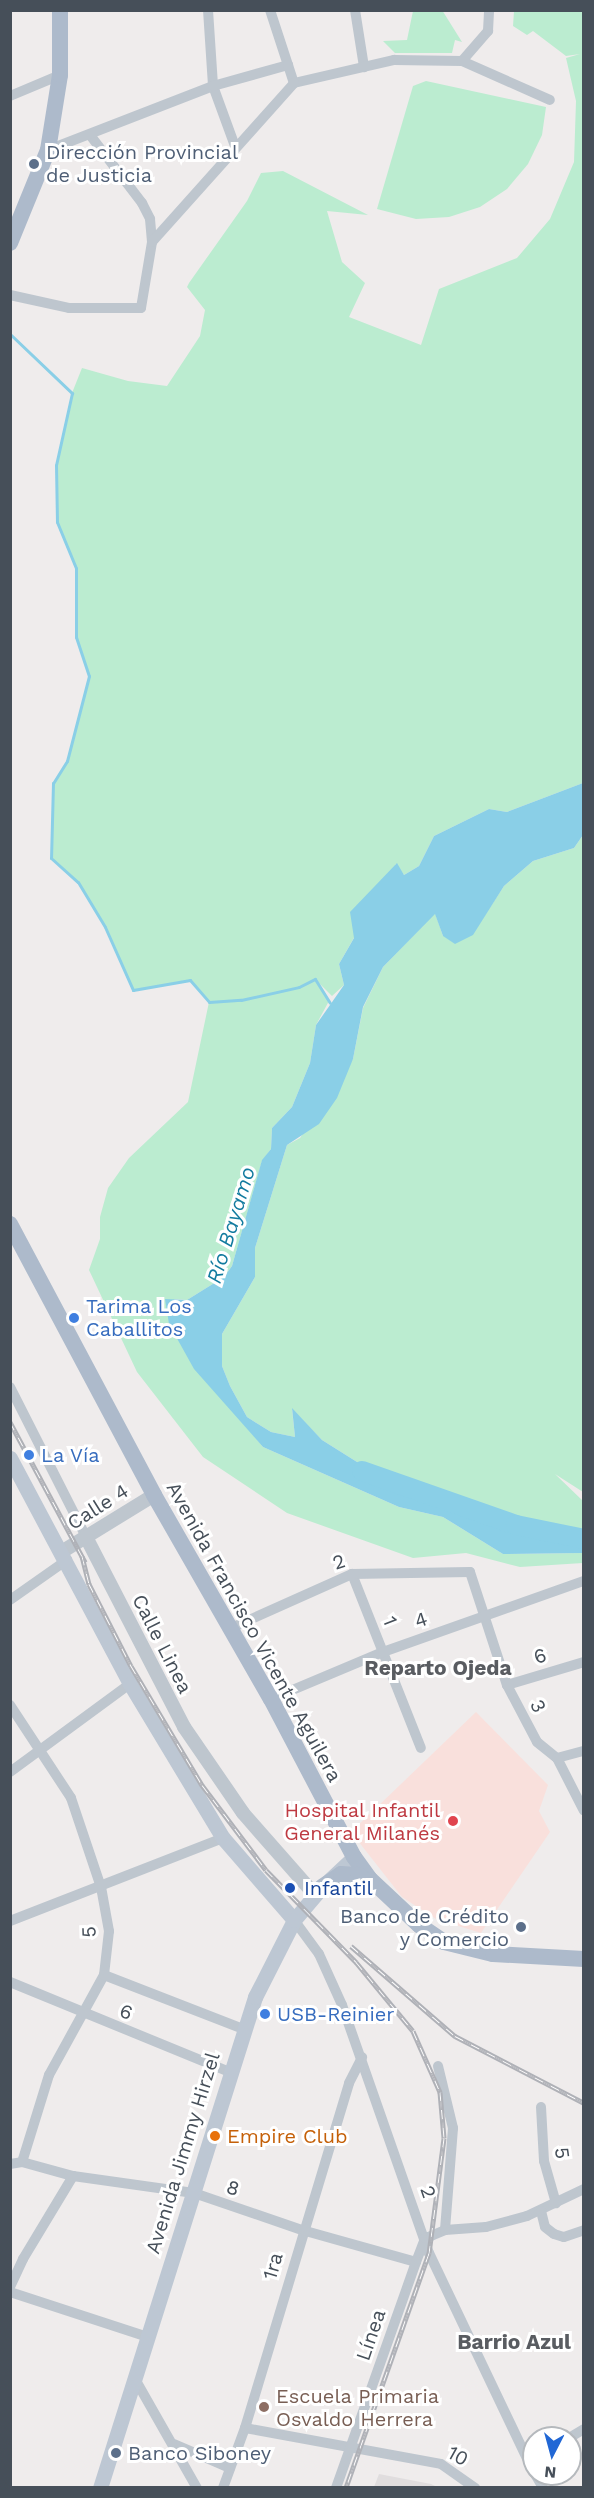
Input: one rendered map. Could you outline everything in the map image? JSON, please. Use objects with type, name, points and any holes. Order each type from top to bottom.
[{"type":"main road","points":[[10,243],[48,150],[60,75],[60,10]]},
{"type":"main road","name":"Avenida Francisco Vicente Aguilera","points":[[10,1224],[154,1495],[271,1699],[354,1857],[377,1887],[419,1925],[444,1942],[493,1954],[584,1959]]},
{"type":"main road","points":[[10,1458],[65,1555],[130,1684],[223,1838],[294,1920]]},
{"type":"main road","name":"Avenida Jimmy Hirzel","points":[[100,2487],[194,2193],[243,2029],[294,1920],[319,1891],[354,1857]]},
{"type":"main road","points":[[319,1891],[341,1874],[351,1874],[377,1887]]},
{"type":"street","points":[[208,10],[213,86],[235,146]]},
{"type":"street","points":[[270,10],[294,83]]},
{"type":"street","points":[[355,10],[364,66]]},
{"type":"street","points":[[462,61],[488,30],[489,10]]},
{"type":"street","points":[[152,242],[235,146],[294,83],[394,60],[462,61],[550,100]]},
{"type":"street","points":[[48,150],[213,86],[288,65]]},
{"type":"street","points":[[10,96],[60,75]]},
{"type":"street","points":[[10,295],[69,308],[141,308],[152,242],[150,219],[142,202],[90,135]]},
{"type":"street","name":"Calle Linea","points":[[10,1387],[184,1727],[243,1812],[319,1891]]},
{"type":"street","name":"Calle 4","points":[[10,1600],[86,1537],[154,1495]]},
{"type":"street","name":"2","points":[[229,1629],[352,1574],[470,1572]]},
{"type":"street","name":"3","points":[[470,1572],[487,1618],[507,1685],[537,1742],[557,1758],[584,1811]]},
{"type":"street","name":"1","points":[[352,1574],[421,1748]]},
{"type":"street","name":"4","points":[[271,1699],[383,1652],[487,1618],[584,1581]]},
{"type":"street","name":"6","points":[[507,1685],[584,1662]]},
{"type":"street","points":[[10,1772],[130,1684]]},
{"type":"street","name":"5","points":[[10,1705],[71,1798],[101,1887],[109,1931],[104,1975],[49,2075],[16,2163]]},
{"type":"street","points":[[557,1758],[584,1751]]},
{"type":"street","points":[[10,1921],[223,1838]]},
{"type":"street","name":"2","points":[[294,1920],[319,1954],[362,2057],[425,2238],[522,2445]]},
{"type":"street","points":[[104,1975],[243,2029]]},
{"type":"street","name":"6","points":[[10,1982],[229,2072]]},
{"type":"street","name":"1ra","points":[[223,2487],[245,2428],[302,2230],[349,2083],[362,2057]]},
{"type":"street","points":[[438,2066],[453,2128],[445,2230]]},
{"type":"street","name":"5","points":[[541,2107],[544,2161],[556,2203]]},
{"type":"street","name":"8","points":[[16,2163],[73,2176],[194,2193],[302,2230],[416,2262]]},
{"type":"street","points":[[10,2287],[23,2259],[73,2176]]},
{"type":"street","points":[[416,2262],[425,2238],[445,2230],[486,2227],[541,2211],[584,2189]]},
{"type":"street","points":[[541,2211],[545,2227],[554,2234],[564,2237],[584,2230]]},
{"type":"street","name":"Línea","points":[[336,2487],[416,2262]]},
{"type":"street","points":[[10,2292],[148,2337]]},
{"type":"street","points":[[135,2379],[197,2487]]},
{"type":"street","name":"10","points":[[245,2428],[441,2464],[475,2487]]},
{"type":"street","points":[[174,2444],[230,2468]]},
{"type":"shaded area","name":"Hospital Infantil General Milanés","points":[[476,1712],[548,1785],[539,1811],[550,1832],[481,1933],[436,1919],[402,1897],[351,1832]]},
{"type":"shaded area","points":[[379,2474],[431,2484],[437,2487],[374,2487]]},
{"type":"green space","points":[[442,10],[462,42],[455,40],[452,53],[395,53],[383,41],[407,40],[413,11]]},
{"type":"green space","points":[[514,11],[583,11],[583,783],[507,812],[489,809],[434,836],[419,866],[404,875],[396,864],[339,964],[344,985],[332,996],[318,982],[329,1001],[316,1025],[310,1063],[292,1107],[272,1128],[271,1149],[262,1161],[232,1266],[224,1277],[187,1300],[174,1299],[230,1407],[263,1447],[399,1507],[443,1517],[503,1554],[583,1553],[583,1563],[520,1567],[466,1553],[413,1558],[287,1513],[203,1457],[137,1372],[89,1270],[100,1239],[100,1217],[108,1188],[129,1158],[188,1102],[209,1002],[189,980],[133,990],[105,927],[78,882],[51,858],[53,783],[67,761],[89,676],[76,637],[76,568],[57,522],[56,465],[72,393],[82,368],[128,381],[167,386],[200,336],[205,310],[187,287],[189,283],[247,201],[261,173],[283,171],[368,215],[327,211],[342,262],[365,283],[349,317],[421,345],[439,289],[517,258],[550,219],[574,162],[576,101],[566,58],[580,54],[566,56],[533,31],[527,35],[513,26]]},
{"type":"green space","points":[[426,81],[546,107],[542,135],[528,164],[507,189],[480,207],[449,217],[416,219],[377,209],[413,86]]},
{"type":"green space","points":[[583,835],[583,1492],[555,1474],[583,1501],[583,1535],[563,1540],[501,1529],[416,1499],[322,1440],[292,1409],[295,1437],[271,1432],[247,1417],[230,1386],[222,1366],[222,1334],[255,1277],[255,1248],[287,1145],[300,1138],[353,1059],[363,1008],[383,967],[435,913],[443,936],[472,935],[504,886],[533,861],[574,848]]},
{"type":"water","points":[[583,783],[583,835],[574,848],[533,861],[504,886],[473,935],[455,944],[443,936],[435,914],[383,967],[363,1007],[353,1059],[337,1098],[319,1124],[287,1145],[255,1248],[255,1277],[222,1334],[222,1366],[230,1386],[247,1417],[271,1432],[295,1437],[292,1408],[322,1440],[416,1499],[501,1529],[563,1540],[583,1535],[583,1553],[503,1554],[443,1517],[399,1507],[263,1447],[194,1369],[169,1324],[165,1299],[187,1300],[224,1277],[232,1266],[262,1160],[271,1149],[272,1128],[292,1107],[310,1063],[316,1025],[344,985],[339,964],[354,938],[350,912],[397,863],[404,875],[419,866],[434,836],[489,809],[507,812]]},
{"type":"waterway","points":[[10,334],[72,393],[56,465],[57,522],[76,568],[76,637],[89,676],[67,761],[53,783],[51,858],[78,882],[105,927],[133,990],[190,980],[209,1002],[241,1000],[299,987],[315,979],[330,1003]]},
{"type":"waterway","name":"Río Bayamo","points":[[362,1471],[516,1525],[584,1539]]},
{"type":"railway","points":[[10,1422],[85,1562]]},
{"type":"railway","points":[[82,1556],[89,1584],[131,1666],[202,1785],[266,1870],[356,1962],[413,2031],[440,2092],[444,2138],[429,2253],[346,2488]]},
{"type":"railway","points":[[351,1946],[455,2036],[584,2103]]},
{"type":"place","name":"Dirección Provincial de Justicia","points":[[34,164]]},
{"type":"place","name":"Tarima Los Caballitos","points":[[74,1318]]},
{"type":"place","name":"La Vía","points":[[29,1455]]},
{"type":"place","name":"Hospital Infantil General Milanés","points":[[453,1821]]},
{"type":"place","name":"Infantil","points":[[290,1888]]},
{"type":"place","name":"Banco de Crédito y Comercio","points":[[521,1927]]},
{"type":"place","name":"USB-Reinier","points":[[265,2014]]},
{"type":"place","name":"Empire Club","points":[[215,2136]]},
{"type":"place","name":"Escuela Primaria Osvaldo Herrera","points":[[264,2407]]},
{"type":"place","name":"Banco Siboney","points":[[116,2453]]},
{"type":"district","name":"Reparto Ojeda","points":[[438,1668]]},
{"type":"district","name":"Barrio Azul","points":[[514,2342]]}]
